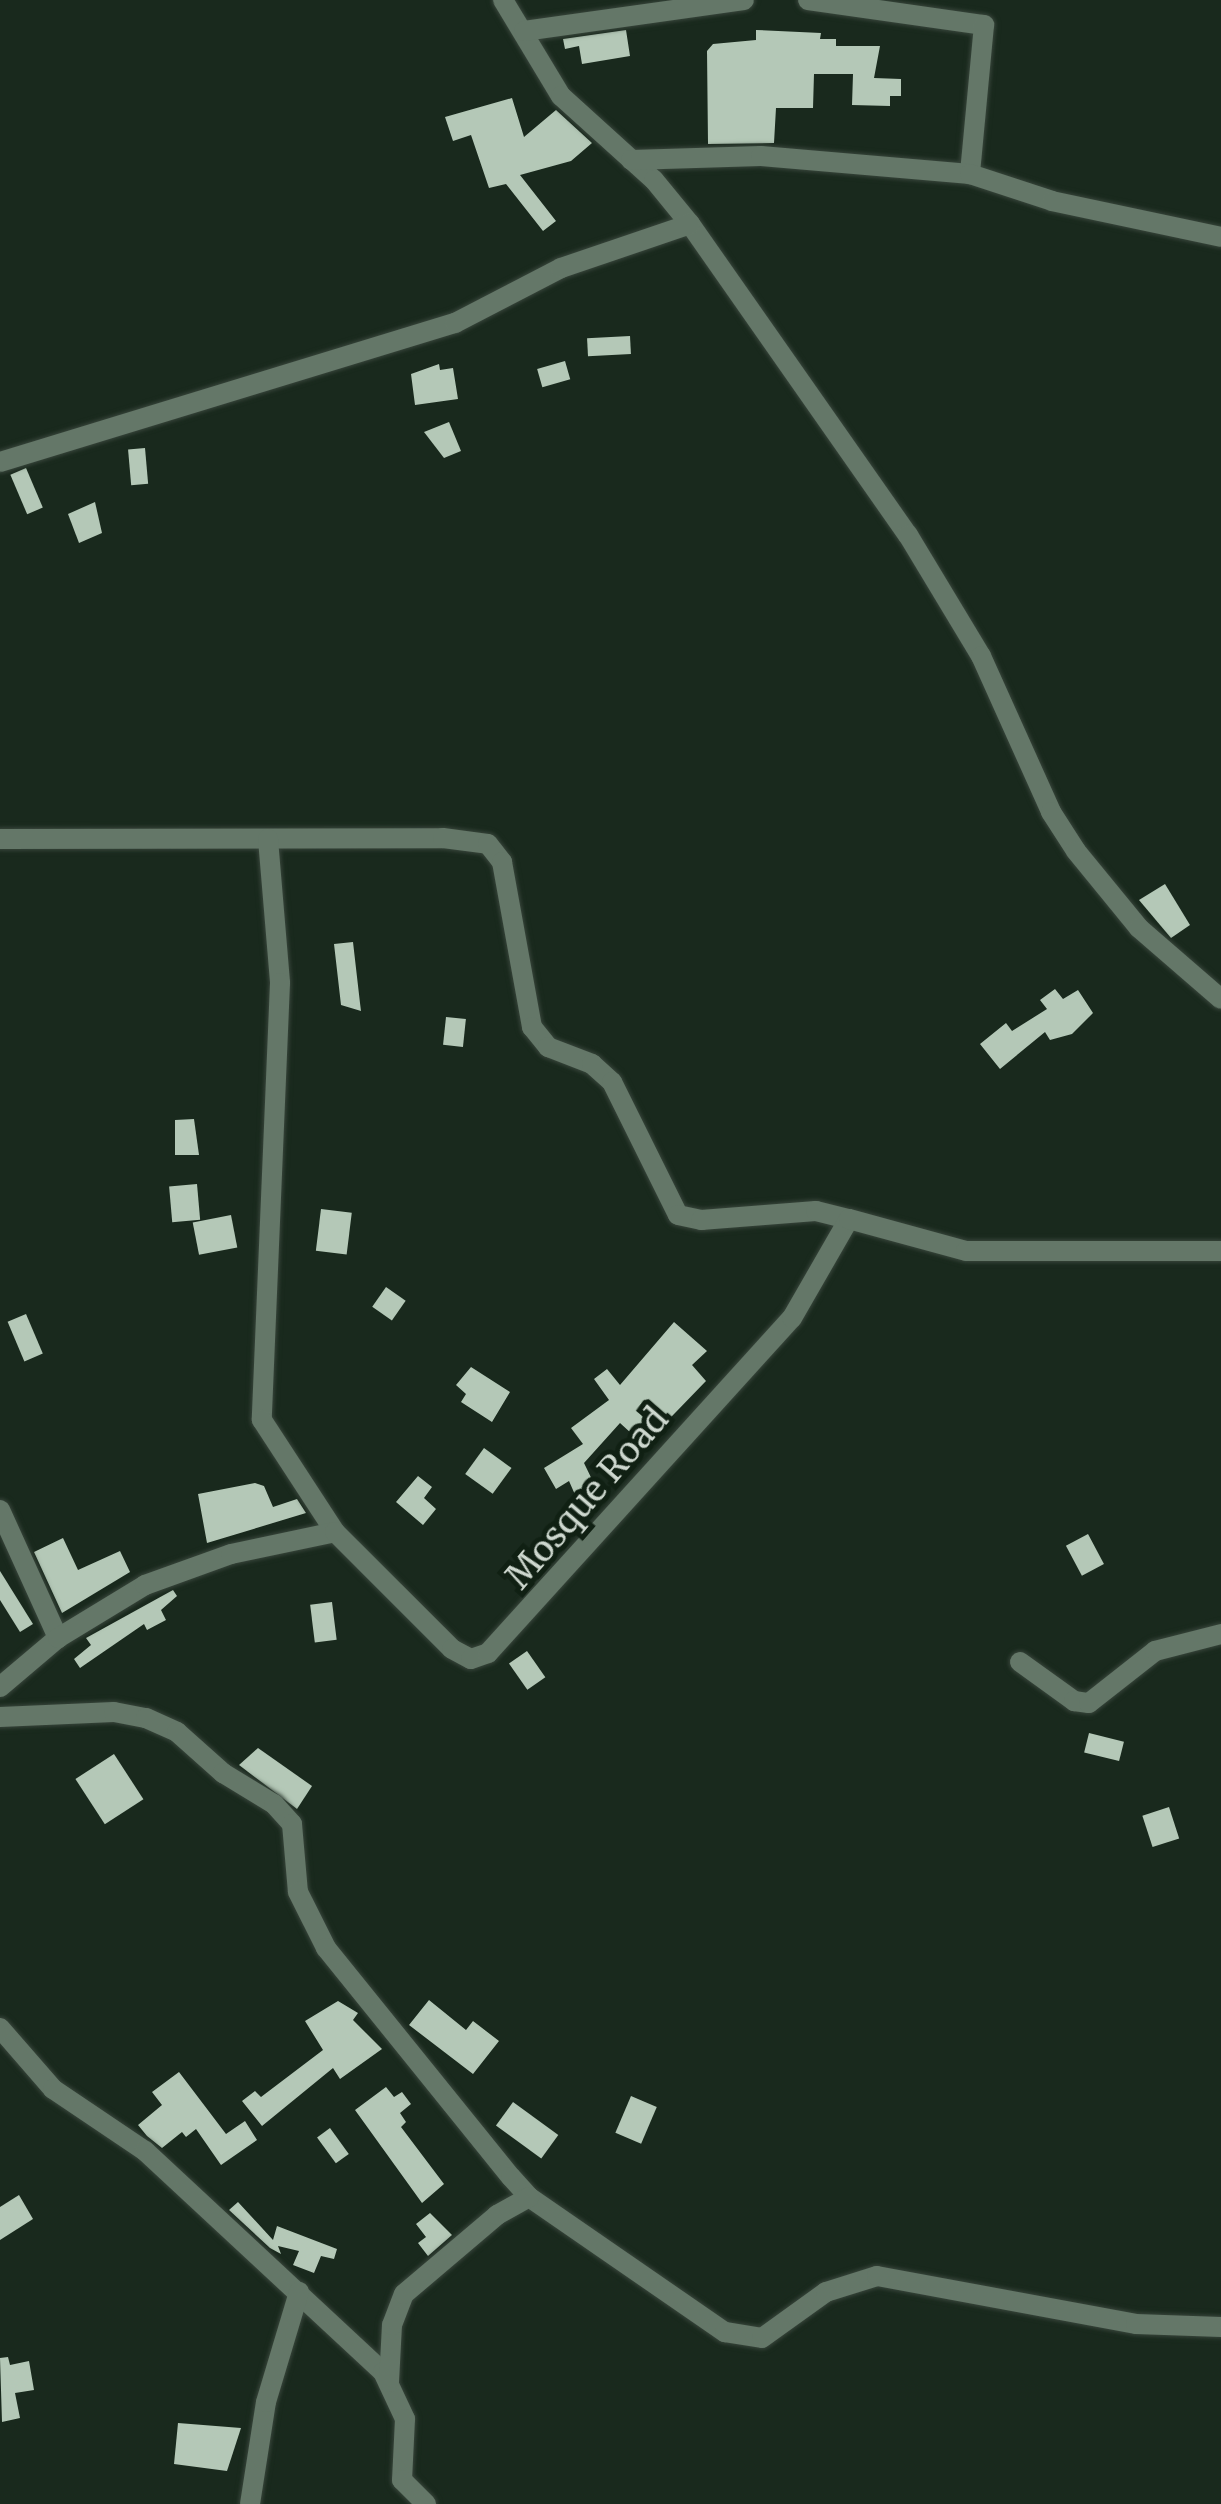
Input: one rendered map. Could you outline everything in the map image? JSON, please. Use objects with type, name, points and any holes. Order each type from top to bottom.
[{"type":"street","points":[[503,0],[561,96],[631,160],[690,224],[908,535],[981,656],[1035,780],[1076,851],[1139,928],[1221,998]]},
{"type":"street","points":[[524,31],[744,0]]},
{"type":"street","points":[[808,0],[984,25],[970,174]]},
{"type":"street","points":[[631,160],[761,156],[970,174],[1052,202],[1221,238]]},
{"type":"street","points":[[0,462],[455,323],[549,273],[690,224]]},
{"type":"street","points":[[0,838],[488,844],[502,862],[532,1027],[548,1047],[592,1064],[612,1082],[678,1214],[701,1220],[816,1211],[966,1250],[1221,1252]]},
{"type":"street","name":"Mosque Road","points":[[268,839],[280,983],[262,1420],[335,1532],[452,1649],[471,1659],[488,1653],[792,1318],[849,1219]]},
{"type":"street","points":[[0,1510],[58,1638]]},
{"type":"street","points":[[0,1687],[58,1638],[145,1585],[230,1554],[335,1532]]},
{"type":"street","points":[[1020,1662],[1074,1700],[1089,1703],[1155,1651],[1221,1634]]},
{"type":"street","points":[[0,1716],[114,1712],[146,1718],[177,1732],[223,1773],[274,1804],[292,1824],[298,1892],[326,1948],[529,2197],[698,2317],[748,2341],[762,2338],[853,2278],[878,2276],[1136,2324],[1221,2327]]},
{"type":"street","points":[[0,2028],[53,2089],[145,2151],[299,2292],[389,2382],[404,2419],[402,2480],[426,2504]]},
{"type":"street","points":[[389,2382],[392,2325],[404,2294],[497,2215],[529,2197]]},
{"type":"street","points":[[250,2504],[266,2402],[299,2292]]},
{"type":"building","points":[[626,30],[630,56],[582,64],[579,46],[565,49],[563,39]]},
{"type":"building","points":[[756,30],[821,33],[820,39],[836,39],[836,46],[880,46],[874,78],[901,79],[901,96],[890,96],[890,106],[852,105],[853,74],[814,74],[813,108],[776,108],[774,143],[708,144],[707,51],[713,44],[756,40]]},
{"type":"building","points":[[512,98],[524,137],[556,110],[592,143],[571,161],[520,175],[556,221],[543,231],[506,184],[489,188],[471,135],[453,141],[445,117]]},
{"type":"building","points":[[630,336],[631,354],[588,356],[587,338]]},
{"type":"building","points":[[565,361],[570,379],[542,387],[537,369]]},
{"type":"building","points":[[439,364],[440,370],[453,368],[458,399],[415,405],[411,374]]},
{"type":"building","points":[[449,422],[461,451],[444,458],[424,432]]},
{"type":"building","points":[[145,448],[148,484],[131,485],[128,449]]},
{"type":"building","points":[[26,468],[43,508],[27,514],[10,475]]},
{"type":"building","points":[[95,502],[102,533],[79,543],[68,514]]},
{"type":"building","points":[[1165,884],[1190,925],[1171,938],[1139,900]]},
{"type":"building","points":[[353,942],[361,1011],[341,1005],[334,944]]},
{"type":"building","points":[[1055,989],[1063,999],[1078,990],[1093,1013],[1072,1034],[1050,1040],[1045,1032],[1000,1069],[980,1044],[1006,1023],[1012,1031],[1047,1009],[1040,1000]]},
{"type":"building","points":[[446,1017],[466,1019],[463,1047],[443,1045]]},
{"type":"building","points":[[194,1119],[199,1155],[175,1155],[175,1120]]},
{"type":"building","points":[[197,1184],[200,1220],[172,1222],[169,1186]]},
{"type":"building","points":[[321,1209],[352,1213],[347,1254],[316,1251]]},
{"type":"building","points":[[231,1215],[237,1247],[199,1255],[193,1222]]},
{"type":"building","points":[[386,1287],[406,1301],[392,1320],[372,1307]]},
{"type":"building","points":[[26,1314],[43,1354],[24,1361],[8,1322]]},
{"type":"building","points":[[674,1322],[707,1351],[692,1365],[706,1381],[644,1445],[620,1423],[584,1463],[600,1496],[580,1506],[569,1481],[556,1489],[544,1468],[583,1444],[571,1428],[609,1400],[594,1379],[607,1369],[620,1385]]},
{"type":"building","points":[[471,1367],[510,1392],[492,1422],[461,1402],[466,1394],[456,1385]]},
{"type":"building","points":[[484,1448],[512,1468],[493,1494],[465,1474]]},
{"type":"building","points":[[418,1476],[432,1487],[424,1498],[436,1509],[423,1525],[396,1502]]},
{"type":"building","points":[[255,1483],[264,1486],[273,1507],[297,1499],[306,1513],[207,1543],[198,1494]]},
{"type":"building","points":[[1088,1534],[1104,1564],[1082,1576],[1066,1546]]},
{"type":"building","points":[[63,1538],[78,1570],[120,1551],[130,1572],[62,1613],[34,1552]]},
{"type":"building","points":[[0,1571],[33,1624],[20,1632],[0,1600]]},
{"type":"building","points":[[173,1590],[177,1596],[161,1610],[166,1620],[147,1630],[144,1624],[80,1668],[74,1659],[91,1645],[86,1638]]},
{"type":"building","points":[[332,1602],[337,1640],[315,1642],[310,1605]]},
{"type":"building","points":[[527,1651],[545,1677],[527,1690],[509,1664]]},
{"type":"building","points":[[1089,1733],[1124,1742],[1119,1761],[1084,1752]]},
{"type":"building","points":[[258,1748],[312,1786],[297,1809],[239,1765]]},
{"type":"building","points":[[114,1754],[143,1799],[105,1824],[75,1779]]},
{"type":"building","points":[[1169,1807],[1179,1838],[1153,1847],[1142,1816]]},
{"type":"building","points":[[429,2000],[466,2030],[473,2021],[499,2041],[473,2074],[409,2025]]},
{"type":"building","points":[[338,2001],[358,2013],[353,2020],[382,2049],[340,2079],[333,2068],[262,2126],[242,2101],[255,2091],[261,2097],[323,2050],[305,2021]]},
{"type":"building","points":[[179,2072],[226,2134],[245,2121],[257,2140],[221,2165],[196,2129],[186,2137],[182,2132],[162,2148],[147,2136],[138,2125],[162,2105],[152,2092]]},
{"type":"building","points":[[386,2087],[394,2097],[402,2092],[411,2104],[400,2113],[406,2122],[401,2127],[444,2184],[422,2203],[355,2110]]},
{"type":"building","points":[[631,2096],[657,2107],[641,2144],[615,2133]]},
{"type":"building","points":[[513,2102],[558,2135],[541,2158],[496,2125]]},
{"type":"building","points":[[330,2128],[349,2154],[336,2163],[317,2137]]},
{"type":"building","points":[[19,2195],[33,2219],[0,2240],[0,2207]]},
{"type":"building","points":[[238,2202],[273,2240],[277,2226],[337,2249],[334,2259],[321,2256],[314,2273],[293,2265],[299,2251],[278,2246],[281,2254],[270,2248],[229,2210]]},
{"type":"building","points":[[430,2213],[452,2235],[428,2256],[418,2243],[426,2237],[416,2224]]},
{"type":"building","points":[[8,2357],[10,2365],[29,2361],[34,2390],[15,2393],[20,2418],[2,2422],[0,2358]]},
{"type":"building","points":[[178,2423],[241,2428],[227,2471],[174,2464]]}]
